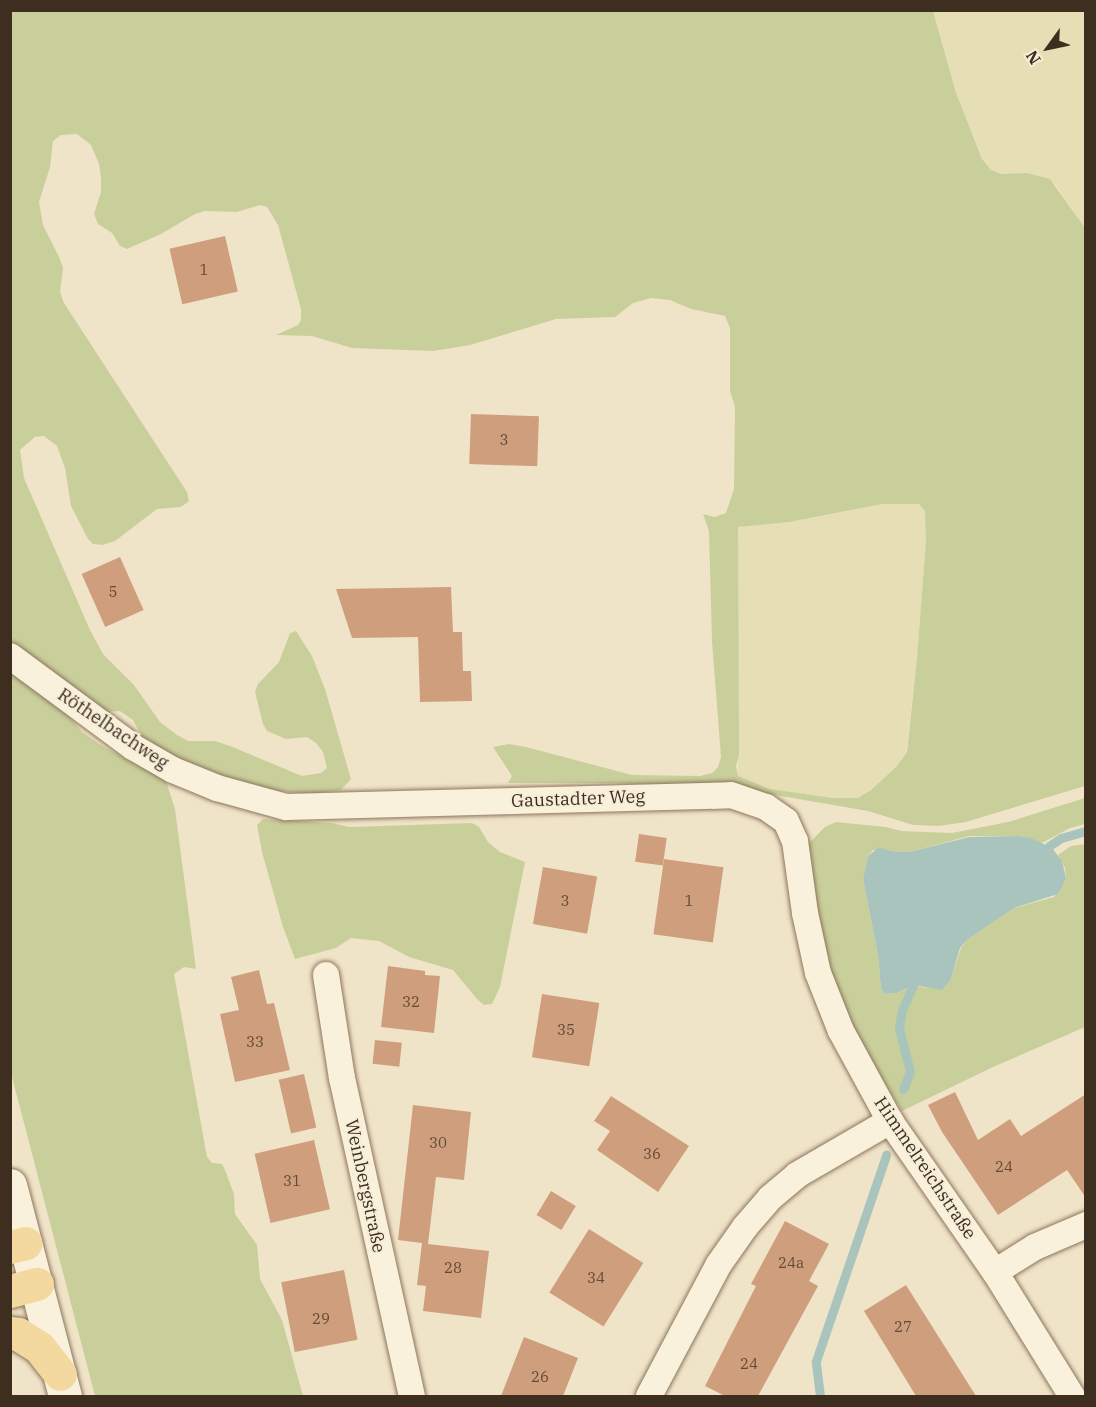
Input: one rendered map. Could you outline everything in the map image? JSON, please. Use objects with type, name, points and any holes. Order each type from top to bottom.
[{"type":"main road","points":[[10,1333],[39,1347],[62,1385]]},
{"type":"street","name":"Röthelbachweg","points":[[10,656],[133,747],[173,770],[217,788],[286,807],[363,805]]},
{"type":"street","name":"Gaustadter Weg","points":[[363,805],[731,795],[766,807],[786,821]]},
{"type":"street","name":"Himmelreichstraße","points":[[786,821],[795,841],[805,913],[818,973],[841,1031],[890,1121],[995,1272],[1072,1396]]},
{"type":"street","name":"Weinbergstraße","points":[[326,975],[342,1078],[412,1396]]},
{"type":"street","points":[[649,1396],[719,1264],[745,1227],[770,1198],[797,1175],[890,1121]]},
{"type":"street","points":[[10,1185],[23,1287],[62,1385]]},
{"type":"street","points":[[995,1272],[1035,1247],[1086,1225]]},
{"type":"shaded area","points":[[933,11],[1085,11],[1085,228],[1055,184],[1027,173],[1001,174],[991,170],[982,159],[956,93]]},
{"type":"shaded area","points":[[882,504],[919,504],[925,511],[926,541],[917,658],[906,752],[895,768],[871,790],[858,798],[833,798],[770,789],[738,776],[738,527],[789,522]]},
{"type":"green space","points":[[10,11],[933,11],[956,93],[982,159],[991,170],[1001,174],[1027,173],[1050,179],[1085,228],[1085,786],[966,822],[939,826],[913,825],[868,811],[740,789],[617,783],[508,783],[512,776],[493,747],[509,744],[526,747],[632,775],[700,776],[712,773],[718,767],[721,757],[712,642],[709,531],[703,514],[714,517],[726,513],[734,489],[735,407],[730,391],[730,328],[725,316],[691,309],[670,300],[651,298],[633,303],[615,317],[556,319],[470,345],[433,351],[352,348],[312,336],[276,335],[298,325],[301,320],[301,309],[278,225],[267,207],[260,205],[237,212],[205,211],[195,214],[161,234],[127,249],[120,246],[112,233],[98,224],[94,214],[101,192],[101,177],[99,164],[91,145],[77,134],[61,135],[53,141],[50,167],[39,202],[43,225],[63,268],[60,292],[64,303],[187,492],[189,501],[181,507],[157,509],[115,541],[102,545],[93,544],[88,539],[71,506],[65,468],[57,446],[44,436],[35,437],[20,450],[24,478],[90,630],[103,654],[134,685],[160,722],[177,735],[188,741],[215,741],[302,776],[321,773],[327,768],[323,752],[307,737],[286,739],[267,731],[255,692],[258,684],[279,662],[290,633],[296,631],[312,656],[325,689],[351,779],[341,790],[312,794],[277,791],[182,765],[143,739],[133,720],[120,711],[67,714],[82,732],[99,744],[166,781],[175,809],[196,969],[184,967],[174,974],[207,1157],[212,1163],[222,1164],[234,1194],[235,1214],[257,1245],[260,1279],[282,1320],[303,1396],[95,1396],[11,1073]],"holes":[[[882,504],[919,504],[925,511],[926,541],[907,752],[895,768],[871,790],[858,798],[833,798],[770,789],[738,776],[736,766],[739,755],[738,527],[789,522]]]},
{"type":"green space","points":[[1085,798],[1085,824],[1070,828],[1042,843],[1013,836],[969,836],[910,852],[873,850],[868,856],[863,879],[878,955],[881,989],[885,994],[897,993],[913,985],[926,988],[951,979],[961,948],[967,940],[1014,908],[1054,897],[1066,878],[1065,868],[1058,855],[1071,846],[1085,844],[1085,1027],[993,1067],[902,1111],[849,1025],[825,962],[809,843],[825,827],[836,822],[886,827],[901,831],[952,833],[1008,822]]},
{"type":"green space","points":[[263,819],[332,823],[349,827],[472,823],[479,827],[488,842],[500,852],[525,862],[500,987],[492,1004],[484,1005],[477,999],[453,970],[409,957],[379,941],[351,938],[336,948],[295,959],[283,927],[262,852],[257,825]]},
{"type":"water","points":[[969,837],[1031,838],[1052,848],[1062,861],[1066,878],[1058,894],[1014,908],[967,940],[960,948],[951,979],[942,990],[913,985],[897,993],[885,994],[881,989],[878,955],[863,879],[868,856],[879,847],[890,851],[910,852]]},
{"type":"building","points":[[225,236],[238,292],[182,304],[169,249]]},
{"type":"building","points":[[471,414],[539,416],[537,466],[469,464]]},
{"type":"building","points":[[120,557],[144,610],[105,627],[82,574]]},
{"type":"building","points":[[451,587],[453,632],[462,632],[463,671],[471,671],[472,701],[420,702],[418,637],[352,638],[336,589]]},
{"type":"building","points":[[639,834],[667,838],[663,866],[635,862]]},
{"type":"building","points":[[664,859],[723,867],[713,943],[653,934]]},
{"type":"building","points":[[543,867],[597,877],[587,934],[533,924]]},
{"type":"building","points":[[388,966],[425,971],[425,975],[440,976],[434,1033],[381,1027]]},
{"type":"building","points":[[259,970],[267,1004],[274,1003],[290,1070],[235,1082],[220,1014],[239,1010],[231,977]]},
{"type":"building","points":[[542,994],[599,1003],[589,1066],[532,1057]]},
{"type":"building","points":[[375,1040],[402,1043],[399,1067],[372,1064]]},
{"type":"building","points":[[304,1074],[316,1128],[291,1133],[279,1080]]},
{"type":"building","points":[[955,1092],[978,1140],[1010,1119],[1021,1136],[1086,1094],[1086,1198],[1067,1170],[998,1215],[942,1132],[928,1105]]},
{"type":"building","points":[[611,1096],[689,1146],[658,1192],[597,1150],[610,1131],[594,1121]]},
{"type":"building","points":[[413,1105],[471,1112],[464,1180],[436,1177],[428,1244],[489,1251],[481,1318],[423,1311],[426,1286],[417,1285],[422,1243],[398,1240]]},
{"type":"building","points":[[314,1140],[330,1209],[271,1223],[255,1154]]},
{"type":"building","points":[[551,1191],[576,1206],[561,1230],[537,1215]]},
{"type":"building","points":[[785,1221],[829,1244],[809,1281],[818,1286],[758,1396],[725,1396],[705,1386],[756,1286],[751,1284]]},
{"type":"building","points":[[589,1229],[643,1263],[604,1327],[549,1293]]},
{"type":"building","points":[[344,1270],[358,1340],[295,1352],[281,1282]]},
{"type":"building","points":[[906,1285],[976,1396],[916,1396],[864,1311]]},
{"type":"building","points":[[524,1337],[578,1358],[563,1396],[501,1396]]},
{"type":"waterway","points":[[1049,846],[1061,838],[1086,831]]},
{"type":"waterway","points":[[903,1089],[910,1072],[899,1028],[902,1010],[913,985]]},
{"type":"waterway","points":[[820,1396],[816,1361],[886,1155]]}]
